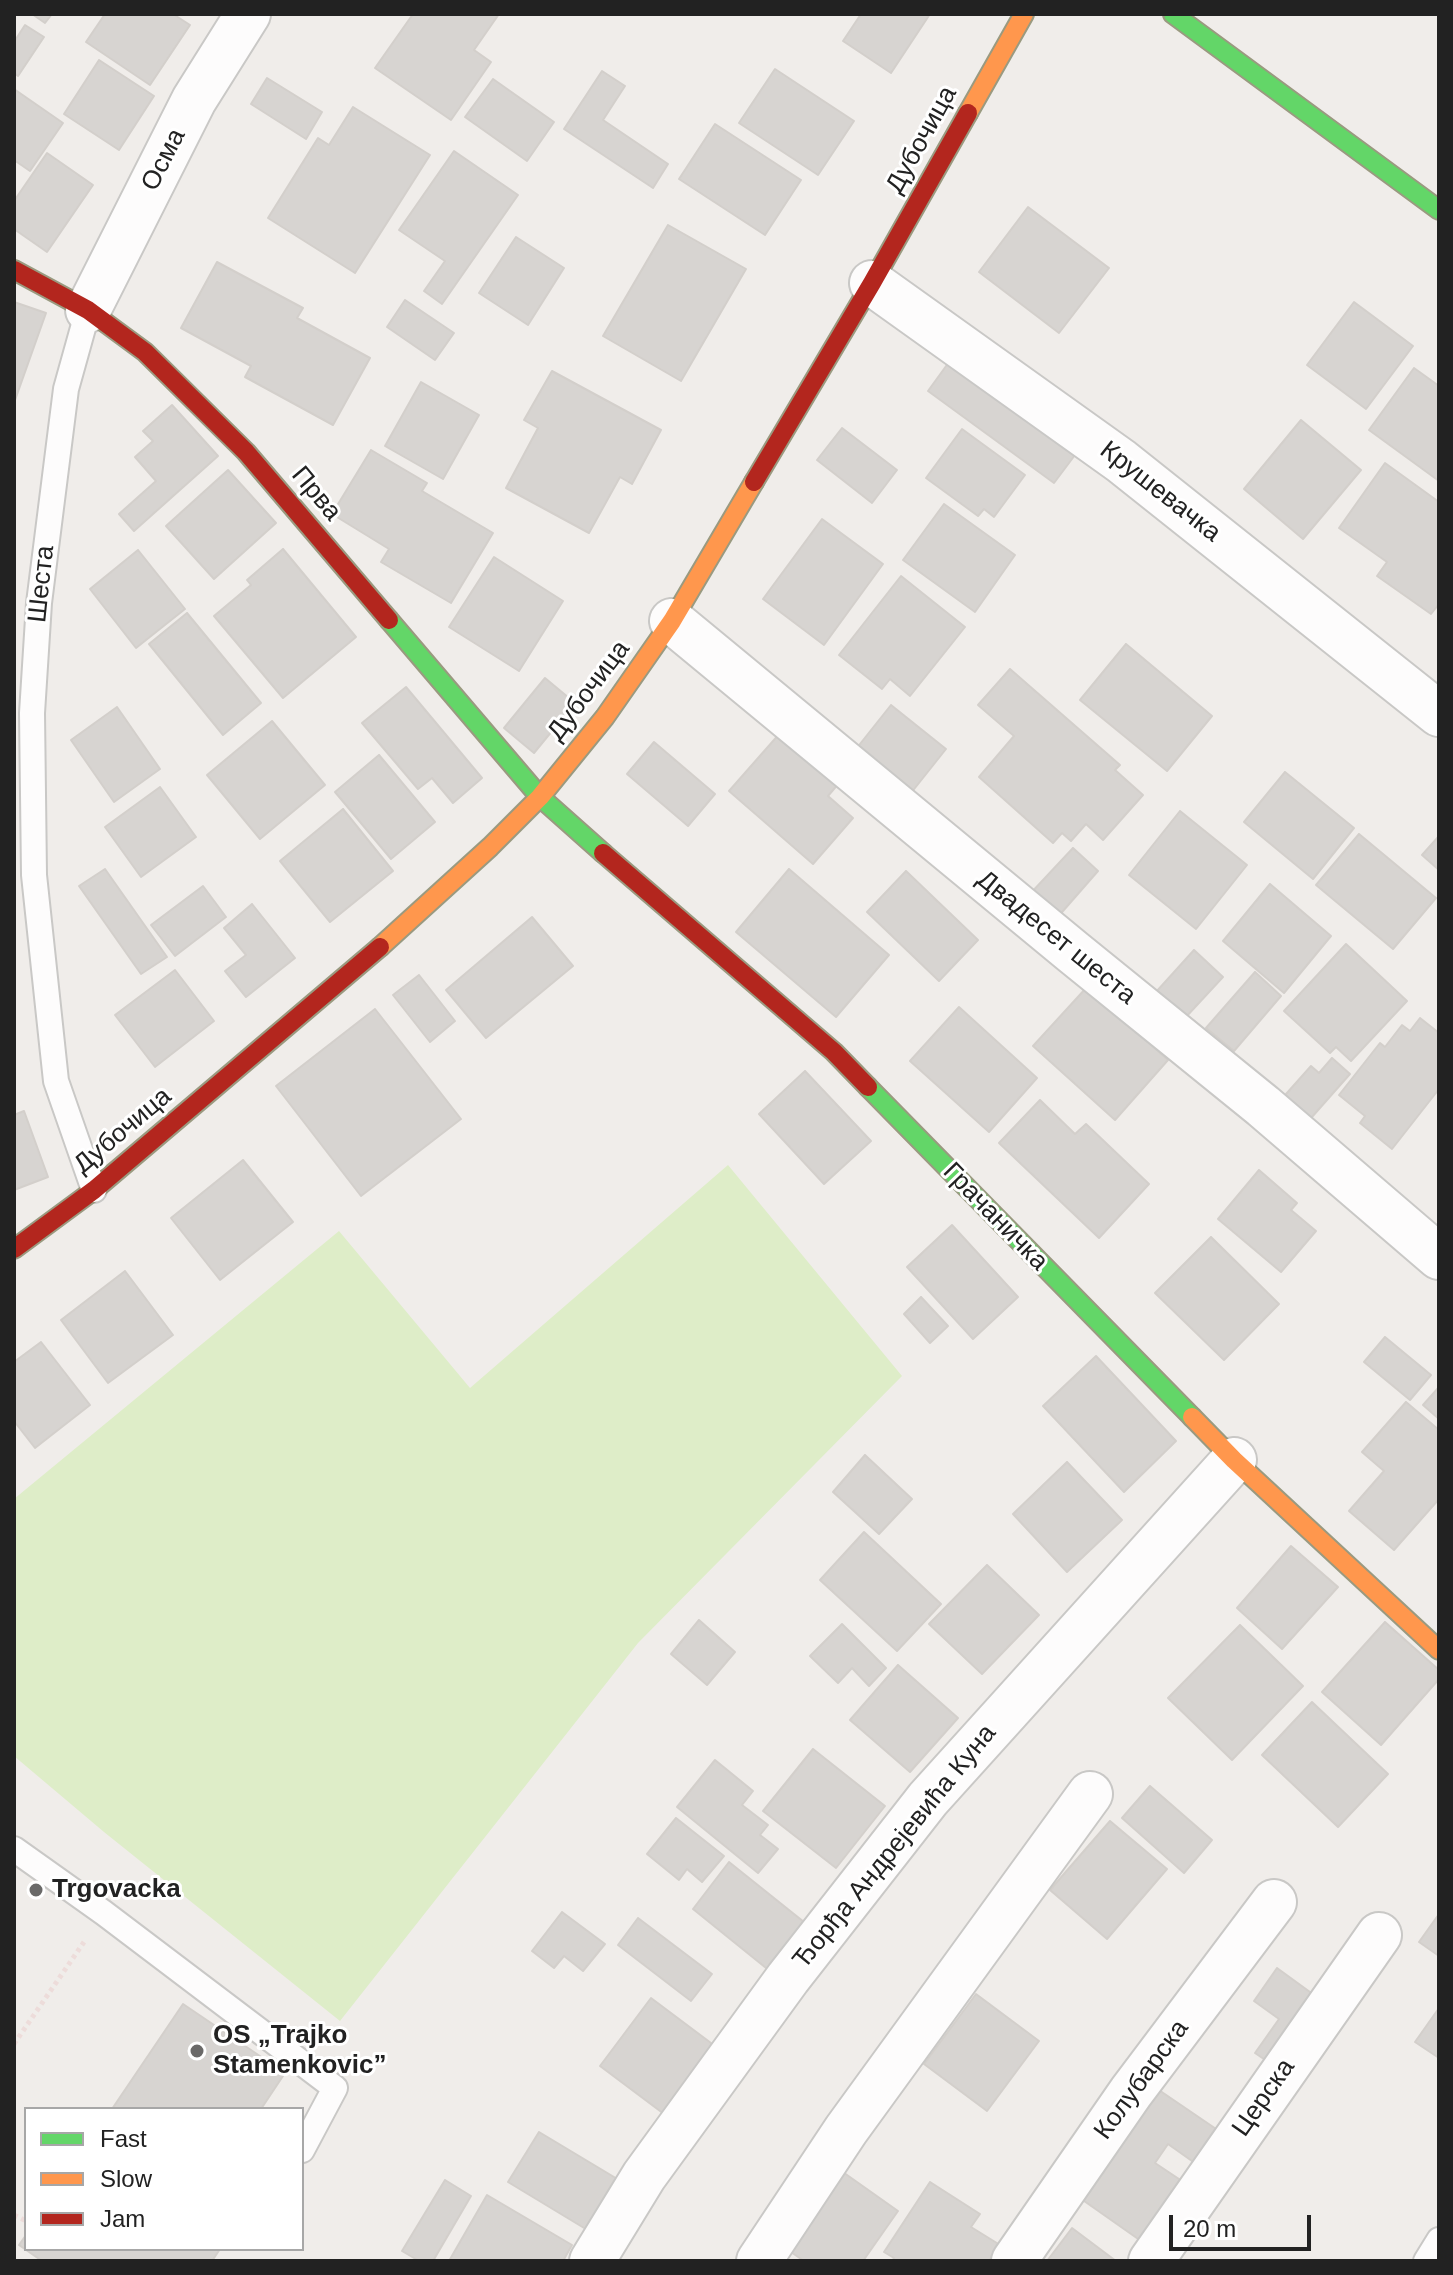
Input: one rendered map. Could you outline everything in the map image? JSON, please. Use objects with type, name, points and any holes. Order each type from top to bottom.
[{"type":"street","name":"Осма","points":[[88,310],[194,100],[248,14]]},
{"type":"street","name":"Дубочица","points":[[14,1249],[94,1190],[359,967],[540,797],[605,717],[672,621],[872,283],[1024,14]]},
{"type":"street","points":[[1173,14],[1439,210]]},
{"type":"street","name":"Прва","points":[[14,270],[88,310],[145,352],[246,452],[540,797]]},
{"type":"street","name":"Крушевачка","points":[[872,283],[1121,461],[1439,714]]},
{"type":"street","name":"Двадесет шеста","points":[[672,621],[1263,1106],[1439,1257]]},
{"type":"street","name":"Грачаничка","points":[[540,797],[834,1052],[1234,1460],[1439,1650]]},
{"type":"street","name":"Ђорђа Андрејевића Куна","points":[[592,2261],[653,2163],[788,1978],[928,1799],[1234,1460]]},
{"type":"street","points":[[759,2261],[846,2130],[1090,1794]]},
{"type":"street","name":"Колубарска","points":[[1014,2261],[1131,2092],[1274,1902]]},
{"type":"street","name":"Церска","points":[[1151,2261],[1379,1935]]},
{"type":"lane","name":"Шеста","points":[[88,310],[66,389],[39,603],[32,713],[34,875],[56,1081],[94,1190]]},
{"type":"lane","points":[[14,1849],[104,1913],[335,2088],[304,2146]]},
{"type":"lane","points":[[1426,2261],[1439,2240]]},
{"type":"path","points":[[14,2044],[104,1913]]},
{"type":"green space","points":[[728,1165],[902,1376],[638,1643],[340,2021],[14,1756],[14,1499],[339,1231],[470,1388]]},
{"type":"building","points":[[32,14],[52,14],[45,23]]},
{"type":"building","points":[[105,14],[173,14],[190,25],[150,85],[86,42]]},
{"type":"building","points":[[413,14],[499,14],[474,50],[491,62],[451,120],[375,68]]},
{"type":"building","points":[[861,14],[930,14],[891,73],[843,41]]},
{"type":"building","points":[[25,25],[44,37],[18,76],[14,73],[14,42]]},
{"type":"building","points":[[99,60],[154,96],[119,150],[64,114]]},
{"type":"building","points":[[775,69],[854,121],[818,175],[739,123]]},
{"type":"building","points":[[602,71],[625,86],[603,120],[668,164],[653,188],[564,129]]},
{"type":"building","points":[[267,78],[322,112],[306,139],[251,104]]},
{"type":"building","points":[[493,79],[554,122],[527,161],[465,117]]},
{"type":"building","points":[[14,89],[63,123],[30,171],[14,160]]},
{"type":"building","points":[[353,107],[430,155],[355,273],[268,218],[318,138],[329,145]]},
{"type":"building","points":[[715,124],[801,180],[765,235],[679,179]]},
{"type":"building","points":[[454,151],[518,195],[442,304],[424,291],[445,261],[399,230]]},
{"type":"building","points":[[47,153],[93,185],[47,252],[14,229],[14,201]]},
{"type":"building","points":[[1028,207],[1109,268],[1059,333],[979,272]]},
{"type":"building","points":[[668,225],[746,269],[681,381],[603,336]]},
{"type":"building","points":[[516,237],[564,268],[528,325],[479,293]]},
{"type":"building","points":[[217,262],[303,308],[297,318],[370,358],[333,425],[245,377],[251,366],[181,328]]},
{"type":"building","points":[[405,300],[454,333],[435,360],[387,327]]},
{"type":"building","points":[[14,302],[46,313],[14,403]]},
{"type":"building","points":[[1354,302],[1413,346],[1366,409],[1307,365]]},
{"type":"building","points":[[949,362],[1075,455],[1054,483],[928,391]]},
{"type":"building","points":[[1414,368],[1439,386],[1439,481],[1369,430]]},
{"type":"building","points":[[552,371],[661,430],[632,484],[620,477],[589,533],[506,488],[538,428],[524,420]]},
{"type":"building","points":[[421,382],[479,415],[443,479],[385,446]]},
{"type":"building","points":[[172,405],[218,456],[134,531],[119,514],[156,481],[135,457],[153,441],[143,431]]},
{"type":"building","points":[[1301,420],[1361,470],[1303,539],[1244,489]]},
{"type":"building","points":[[842,428],[897,470],[872,503],[817,460]]},
{"type":"building","points":[[962,429],[1025,475],[994,517],[984,509],[978,516],[926,478]]},
{"type":"building","points":[[371,450],[427,483],[422,491],[493,533],[451,603],[381,562],[389,549],[332,514]]},
{"type":"building","points":[[1385,463],[1439,502],[1439,604],[1431,614],[1377,576],[1387,562],[1339,528]]},
{"type":"building","points":[[228,470],[276,523],[214,579],[166,526]]},
{"type":"building","points":[[944,504],[1015,555],[975,612],[903,560]]},
{"type":"building","points":[[822,519],[883,564],[824,645],[763,599]]},
{"type":"building","points":[[283,549],[356,637],[283,698],[214,616],[251,585],[247,580]]},
{"type":"building","points":[[138,550],[185,609],[136,648],[90,589]]},
{"type":"building","points":[[494,557],[563,601],[519,671],[449,627]]},
{"type":"building","points":[[901,576],[965,627],[910,696],[890,679],[882,689],[839,655]]},
{"type":"building","points":[[187,613],[261,703],[223,735],[149,644]]},
{"type":"building","points":[[1126,644],[1212,716],[1167,771],[1080,700]]},
{"type":"building","points":[[1010,669],[1120,765],[1115,770],[1143,795],[1103,840],[1086,824],[1071,841],[1062,833],[1053,843],[979,777],[1014,736],[978,705]]},
{"type":"building","points":[[545,678],[575,703],[534,753],[504,728]]},
{"type":"building","points":[[406,687],[482,778],[453,803],[432,778],[418,789],[362,723]]},
{"type":"building","points":[[891,705],[946,749],[911,793],[856,749]]},
{"type":"building","points":[[117,707],[160,769],[114,802],[71,740]]},
{"type":"building","points":[[272,721],[325,785],[260,839],[207,775]]},
{"type":"building","points":[[781,732],[839,783],[828,796],[853,818],[813,864],[729,791]]},
{"type":"building","points":[[654,742],[715,794],[688,826],[627,774]]},
{"type":"building","points":[[379,755],[435,822],[391,859],[335,792]]},
{"type":"building","points":[[1285,772],[1354,828],[1313,879],[1244,822]]},
{"type":"building","points":[[160,787],[196,837],[141,877],[105,827]]},
{"type":"building","points":[[343,809],[393,871],[330,922],[280,861]]},
{"type":"building","points":[[1180,811],[1247,865],[1196,929],[1129,875]]},
{"type":"building","points":[[1359,834],[1436,898],[1393,949],[1316,885]]},
{"type":"building","points":[[1439,836],[1439,870],[1422,855]]},
{"type":"building","points":[[1073,848],[1098,871],[1056,919],[1029,895]]},
{"type":"building","points":[[105,869],[167,957],[141,974],[79,886]]},
{"type":"building","points":[[789,869],[889,955],[836,1017],[736,932]]},
{"type":"building","points":[[906,871],[978,940],[939,981],[867,912]]},
{"type":"building","points":[[1270,884],[1331,936],[1284,993],[1223,941]]},
{"type":"building","points":[[203,886],[226,917],[175,956],[151,925]]},
{"type":"building","points":[[252,904],[295,958],[246,997],[225,971],[246,955],[224,928]]},
{"type":"building","points":[[532,917],[573,966],[486,1038],[446,990]]},
{"type":"building","points":[[1346,944],[1407,1001],[1351,1061],[1336,1047],[1330,1053],[1284,1011]]},
{"type":"building","points":[[1194,950],[1223,977],[1185,1018],[1156,992]]},
{"type":"building","points":[[175,970],[214,1021],[155,1067],[115,1015]]},
{"type":"building","points":[[1255,972],[1281,996],[1234,1051],[1206,1028]]},
{"type":"building","points":[[419,975],[455,1021],[430,1042],[393,995]]},
{"type":"building","points":[[1087,987],[1168,1060],[1115,1120],[1033,1046]]},
{"type":"building","points":[[959,1007],[1037,1078],[989,1132],[910,1061]]},
{"type":"building","points":[[375,1009],[461,1119],[361,1196],[276,1086]]},
{"type":"building","points":[[1420,1018],[1439,1033],[1439,1089],[1392,1149],[1360,1123],[1365,1116],[1339,1095],[1380,1043],[1385,1047],[1402,1025],[1410,1031]]},
{"type":"building","points":[[1332,1058],[1350,1074],[1304,1126],[1278,1103],[1311,1066],[1319,1073]]},
{"type":"building","points":[[805,1071],[871,1141],[824,1184],[759,1114]]},
{"type":"building","points":[[1040,1100],[1075,1134],[1086,1124],[1149,1184],[1099,1238],[999,1143]]},
{"type":"building","points":[[24,1111],[48,1177],[14,1190],[14,1115]]},
{"type":"building","points":[[243,1160],[293,1222],[220,1280],[171,1218]]},
{"type":"building","points":[[1259,1170],[1297,1203],[1291,1210],[1316,1231],[1281,1272],[1218,1219]]},
{"type":"building","points":[[952,1225],[1018,1297],[973,1339],[907,1267]]},
{"type":"building","points":[[1211,1237],[1279,1304],[1224,1360],[1155,1293]]},
{"type":"building","points":[[125,1271],[173,1335],[108,1383],[61,1320]]},
{"type":"building","points":[[921,1297],[948,1326],[930,1343],[904,1314]]},
{"type":"building","points":[[1385,1337],[1431,1375],[1410,1400],[1364,1362]]},
{"type":"building","points":[[41,1342],[90,1405],[35,1448],[14,1421],[14,1362]]},
{"type":"building","points":[[1096,1356],[1176,1441],[1124,1492],[1043,1406]]},
{"type":"building","points":[[1439,1387],[1439,1419],[1423,1405]]},
{"type":"building","points":[[1406,1402],[1439,1430],[1439,1499],[1394,1550],[1349,1511],[1384,1471],[1362,1452]]},
{"type":"building","points":[[865,1455],[912,1499],[879,1534],[833,1492]]},
{"type":"building","points":[[1067,1462],[1122,1520],[1067,1572],[1013,1514]]},
{"type":"building","points":[[864,1532],[941,1604],[897,1651],[820,1580]]},
{"type":"building","points":[[1291,1546],[1338,1587],[1282,1649],[1237,1608]]},
{"type":"building","points":[[987,1565],[1039,1615],[982,1674],[929,1624]]},
{"type":"building","points":[[699,1620],[735,1652],[707,1685],[671,1654]]},
{"type":"building","points":[[1385,1622],[1439,1670],[1439,1679],[1381,1745],[1322,1692]]},
{"type":"building","points":[[842,1624],[886,1668],[869,1686],[852,1668],[838,1683],[810,1656]]},
{"type":"building","points":[[1240,1625],[1303,1686],[1232,1760],[1168,1698]]},
{"type":"building","points":[[898,1665],[958,1718],[910,1772],[850,1720]]},
{"type":"building","points":[[1312,1702],[1388,1774],[1338,1827],[1262,1755]]},
{"type":"building","points":[[813,1749],[885,1806],[836,1868],[763,1811]]},
{"type":"building","points":[[715,1760],[753,1791],[742,1805],[768,1825],[760,1835],[778,1849],[758,1873],[677,1807]]},
{"type":"building","points":[[1150,1786],[1212,1840],[1184,1873],[1122,1818]]},
{"type":"building","points":[[676,1818],[724,1856],[702,1882],[687,1869],[679,1880],[647,1854]]},
{"type":"building","points":[[1110,1821],[1167,1869],[1107,1939],[1050,1890]]},
{"type":"building","points":[[729,1862],[809,1926],[771,1972],[693,1909]]},
{"type":"building","points":[[562,1912],[605,1944],[583,1971],[564,1956],[554,1968],[532,1951]]},
{"type":"building","points":[[1439,1914],[1439,1956],[1419,1942]]},
{"type":"building","points":[[638,1918],[712,1974],[691,2001],[618,1945]]},
{"type":"building","points":[[1277,1968],[1321,2000],[1274,2066],[1255,2053],[1279,2019],[1254,2001]]},
{"type":"building","points":[[976,1994],[1039,2041],[987,2111],[924,2064]]},
{"type":"building","points":[[651,1998],[715,2046],[664,2114],[600,2066]]},
{"type":"building","points":[[183,2004],[285,2073],[262,2107],[113,2107]]},
{"type":"building","points":[[1439,2008],[1439,2058],[1415,2042]]},
{"type":"building","points":[[1153,2086],[1222,2133],[1199,2166],[1168,2144],[1155,2163],[1182,2181],[1141,2241],[1077,2196]]},
{"type":"building","points":[[539,2132],[624,2183],[594,2234],[508,2182]]},
{"type":"building","points":[[840,2170],[898,2211],[863,2261],[804,2261],[785,2248]]},
{"type":"building","points":[[445,2180],[471,2196],[433,2261],[419,2261],[402,2251]]},
{"type":"building","points":[[930,2182],[980,2214],[971,2227],[1000,2245],[989,2261],[892,2261],[894,2258],[884,2252]]},
{"type":"building","points":[[487,2195],[572,2245],[563,2261],[449,2261]]},
{"type":"building","points":[[1072,2228],[1116,2261],[1047,2261]]},
{"type":"building","points":[[28,2251],[219,2251],[212,2261],[42,2261]]},
{"type":"traffic: fast","points":[[1173,14],[1439,210]]},
{"type":"traffic: fast","points":[[389,620],[540,797],[603,853]]},
{"type":"traffic: fast","points":[[868,1087],[1192,1417]]},
{"type":"traffic: slow","points":[[968,113],[1024,14]]},
{"type":"traffic: slow","points":[[380,947],[540,797],[605,717],[672,621],[754,482]]},
{"type":"traffic: slow","points":[[1192,1417],[1234,1460],[1439,1650]]},
{"type":"traffic: jam","points":[[754,482],[968,113]]},
{"type":"traffic: jam","points":[[14,270],[88,310],[145,352],[246,452],[389,620]]},
{"type":"traffic: jam","points":[[603,853],[834,1052],[868,1087]]},
{"type":"traffic: jam","points":[[14,1249],[94,1190],[380,947]]},
{"type":"place","name":"Trgovacka","points":[[36,1890]]},
{"type":"place","name":"OS „Trajko Stamenkovic”","points":[[197,2051]]}]
